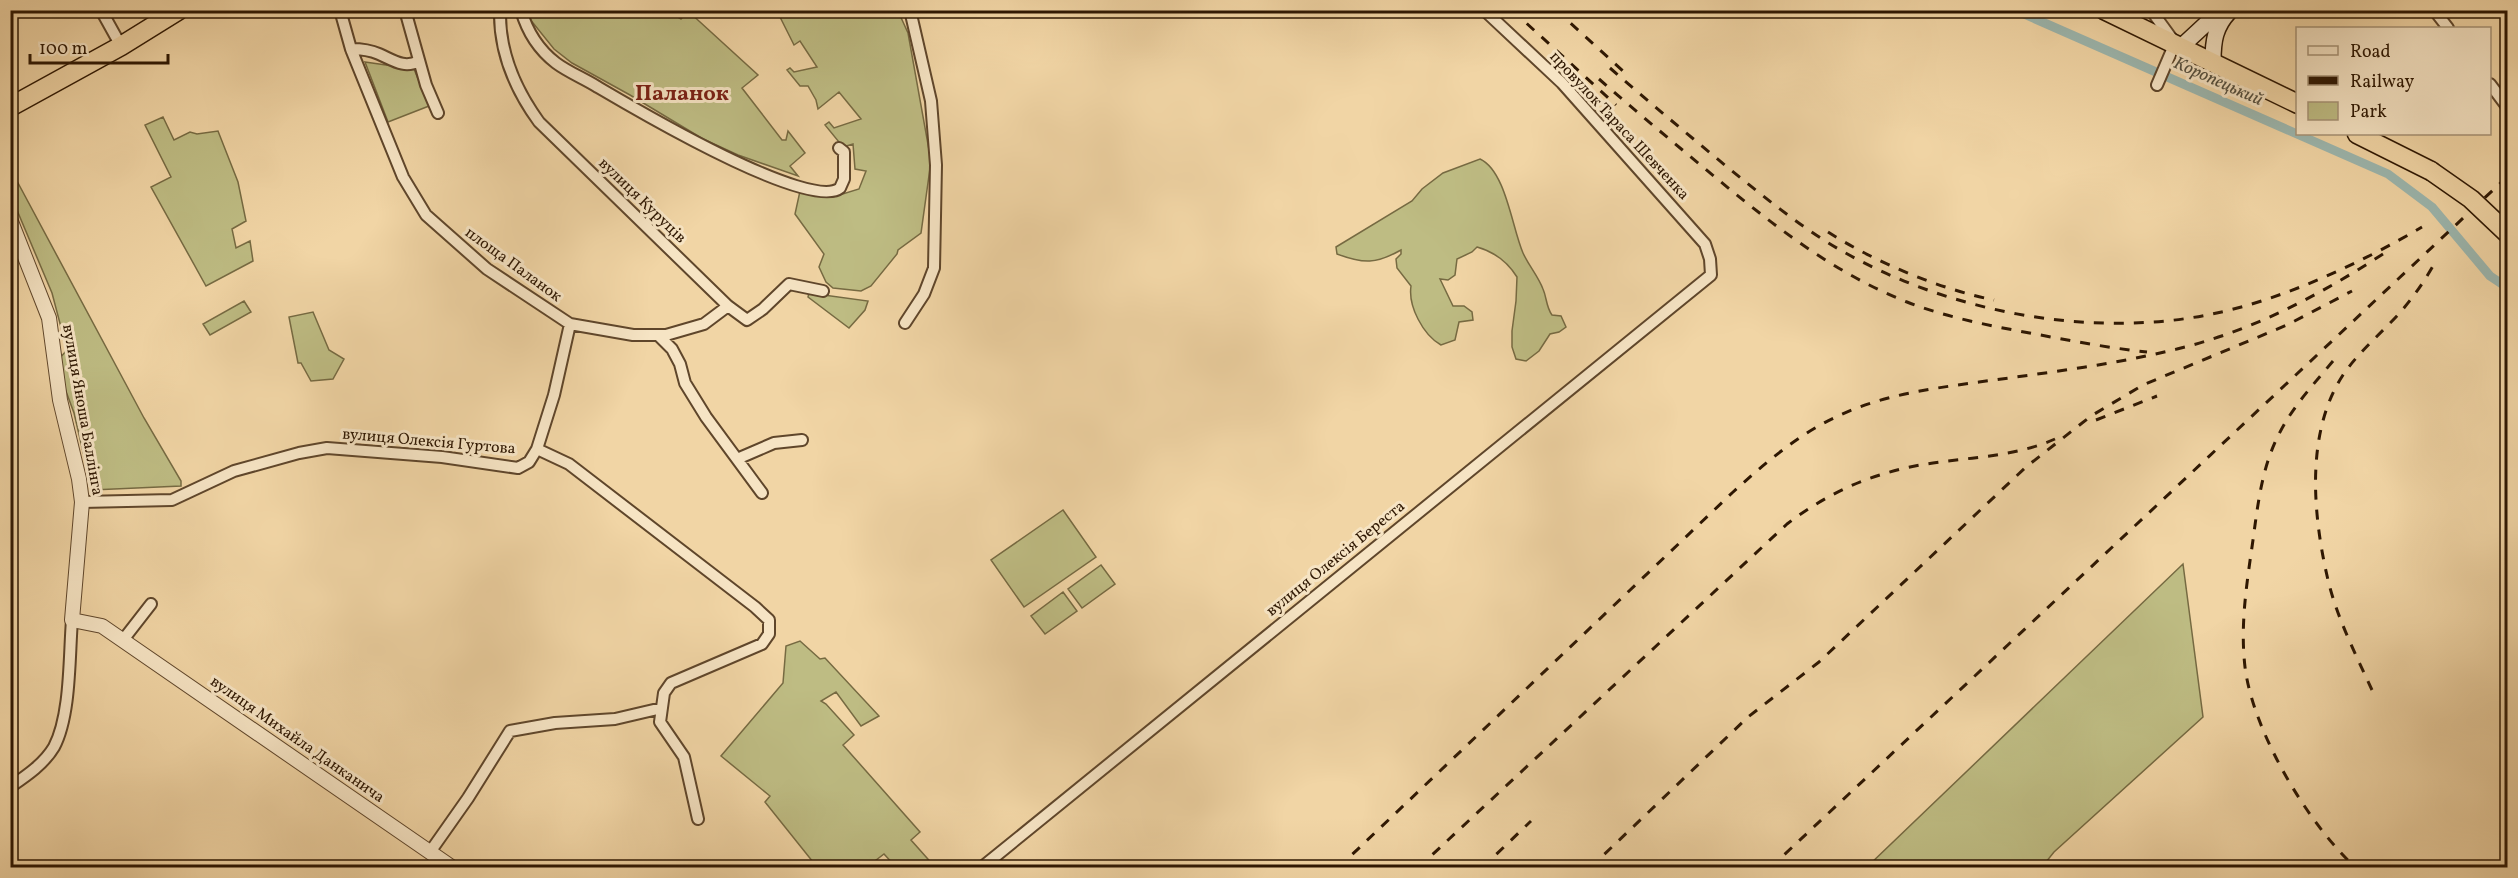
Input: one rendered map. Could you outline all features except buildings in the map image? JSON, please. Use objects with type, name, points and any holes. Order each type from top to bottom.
[{"type":"highway","points":[[10,107],[121,46],[179,10]]},
{"type":"highway","points":[[2106,11],[2296,103]]},
{"type":"highway","points":[[2359,135],[2431,171],[2471,198],[2508,234]]},
{"type":"main road","points":[[2179,45],[2209,21],[2229,10]]},
{"type":"main road","points":[[2213,61],[2215,33],[2229,10]]},
{"type":"street","points":[[101,10],[121,46]]},
{"type":"street","name":"площа Паланок","points":[[340,10],[351,49],[403,177],[426,215],[487,269],[570,324],[633,335],[658,335],[704,324],[728,306]]},
{"type":"street","points":[[405,10],[419,61],[438,113]]},
{"type":"street","name":"вулиця Куруців","points":[[500,10],[502,37],[510,72],[523,101],[539,122],[728,306],[747,320],[763,309],[789,284],[823,291]]},
{"type":"street","points":[[521,10],[533,38],[557,63],[727,158],[804,188],[832,192],[840,188],[844,179],[844,152],[839,148]]},
{"type":"street","points":[[904,323],[924,294],[934,268],[936,165],[931,100],[910,10]]},
{"type":"street","name":"провулок Тараса Шевченка","points":[[1484,10],[1562,83],[1706,244],[1711,275]]},
{"type":"street","points":[[2151,10],[2179,45],[2165,66],[2158,83]]},
{"type":"street","points":[[2434,10],[2447,27]]},
{"type":"street","points":[[351,49],[378,53],[405,65],[419,61]]},
{"type":"street","points":[[2491,85],[2508,108]]},
{"type":"street","name":"вулиця Яноша Баллінга","points":[[10,219],[49,318],[60,400],[82,502],[72,620]]},
{"type":"street","name":"вулиця Олексія Береста","points":[[981,867],[1711,275]]},
{"type":"street","name":"вулиця Олексія Гуртова","points":[[82,502],[172,500],[234,471],[298,453],[327,448],[442,457],[518,468],[529,462],[537,449],[554,395],[570,324]]},
{"type":"street","points":[[658,335],[672,349],[680,364],[685,383],[706,417],[762,493]]},
{"type":"street","points":[[737,459],[774,443],[802,440]]},
{"type":"street","points":[[537,449],[569,464],[769,620],[769,634],[762,644],[671,683],[664,693],[660,722],[684,757],[698,819]]},
{"type":"street","points":[[10,788],[39,766],[53,747],[63,721],[72,620],[102,626],[123,640],[151,604]]},
{"type":"street","name":"вулиця Михайла Данканича","points":[[123,640],[453,867]]},
{"type":"street","points":[[430,852],[468,798],[510,731],[555,723],[615,719],[662,708]]},
{"type":"green space","points":[[528,11],[668,11],[681,19],[688,11],[758,75],[742,88],[782,140],[786,140],[788,131],[805,153],[790,166],[798,176],[738,155],[703,139],[572,63],[554,49],[529,18]]},
{"type":"green space","points":[[777,11],[898,11],[908,33],[931,161],[921,233],[898,250],[871,286],[861,291],[833,288],[826,282],[819,267],[824,254],[795,214],[800,191],[833,197],[859,189],[866,171],[855,169],[853,144],[843,147],[825,125],[829,122],[834,128],[861,119],[839,92],[818,109],[808,86],[800,86],[787,70],[790,68],[794,72],[817,67],[800,41],[794,45]]},
{"type":"green space","points":[[365,62],[414,69],[429,106],[388,122]]},
{"type":"green space","points":[[163,117],[174,140],[190,132],[197,134],[218,131],[238,182],[246,221],[232,229],[236,248],[250,241],[253,261],[206,286],[151,187],[171,177],[145,125]]},
{"type":"green space","points":[[1480,159],[1489,165],[1502,187],[1523,253],[1541,284],[1550,312],[1552,315],[1561,316],[1566,327],[1550,334],[1539,351],[1526,361],[1516,359],[1512,347],[1517,277],[1509,266],[1495,254],[1477,247],[1457,259],[1455,275],[1448,280],[1440,279],[1453,306],[1464,306],[1472,312],[1473,320],[1459,322],[1455,340],[1441,345],[1428,334],[1414,311],[1411,286],[1397,268],[1396,259],[1401,254],[1401,250],[1384,258],[1370,261],[1355,260],[1337,254],[1336,247],[1412,201],[1422,189],[1443,173]]},
{"type":"green space","points":[[10,168],[144,418],[181,481],[181,486],[92,490],[74,413],[57,367],[58,360],[67,350],[52,293],[11,196]]},
{"type":"green space","points":[[809,293],[868,301],[865,310],[849,328],[808,297]]},
{"type":"green space","points":[[244,301],[251,312],[210,335],[203,324]]},
{"type":"green space","points":[[313,312],[329,350],[344,359],[333,379],[311,381],[301,363],[298,363],[289,317]]},
{"type":"green space","points":[[1063,510],[1096,557],[1024,607],[991,560]]},
{"type":"green space","points":[[2183,564],[2203,717],[2054,852],[2042,867],[1867,867]]},
{"type":"green space","points":[[1101,565],[1115,584],[1082,608],[1068,589]]},
{"type":"green space","points":[[1063,592],[1077,611],[1045,634],[1031,616]]},
{"type":"green space","points":[[800,641],[820,659],[825,658],[879,716],[861,726],[836,692],[821,701],[854,735],[843,745],[920,832],[911,840],[935,867],[896,867],[884,854],[867,867],[817,867],[765,802],[770,796],[721,756],[783,683],[786,646]]},
{"type":"waterway","name":"Коропецький","points":[[2015,10],[2296,134]]},
{"type":"waterway","name":"Коропецький","points":[[2299,135],[2388,174],[2432,207],[2490,276],[2508,288]]},
{"type":"railway","points":[[1512,10],[1616,105]]},
{"type":"railway","points":[[1556,10],[1623,71]]},
{"type":"railway","points":[[1610,68],[1745,182],[1813,233],[1842,251],[1928,290],[2022,315],[2070,321],[2118,323],[2166,321],[2212,314],[2266,300],[2320,279],[2422,227]]},
{"type":"railway","points":[[1599,79],[1764,217],[1833,265],[1882,291],[1923,308],[1970,321],[2077,342],[2147,352]]},
{"type":"railway","points":[[1770,868],[2508,176]]},
{"type":"railway","points":[[1828,232],[1866,254],[1908,273],[1951,289],[1994,300]]},
{"type":"railway","points":[[1338,868],[1732,493],[1806,433],[1851,410],[1887,398],[1942,387],[2103,364],[2153,355],[2205,341],[2258,322],[2309,298],[2383,254]]},
{"type":"railway","points":[[2372,690],[2353,650],[2328,580],[2316,502],[2318,448],[2331,398],[2343,375],[2361,352],[2406,306],[2433,266]]},
{"type":"railway","points":[[1590,868],[1748,717],[1819,662],[2026,467],[2091,416],[2143,385],[2287,325],[2352,291]]},
{"type":"railway","points":[[2333,361],[2291,414],[2268,459],[2259,499],[2245,603],[2244,651],[2250,692],[2271,748],[2302,802],[2320,827],[2356,868]]},
{"type":"railway","points":[[2096,420],[2157,396]]},
{"type":"railway","points":[[1418,868],[1787,524],[1804,512],[1838,492],[1893,471],[2011,452],[2055,439]]},
{"type":"railway","points":[[1482,868],[1531,821]]},
{"type":"district","name":"Паланок","points":[[682,94]]}]
